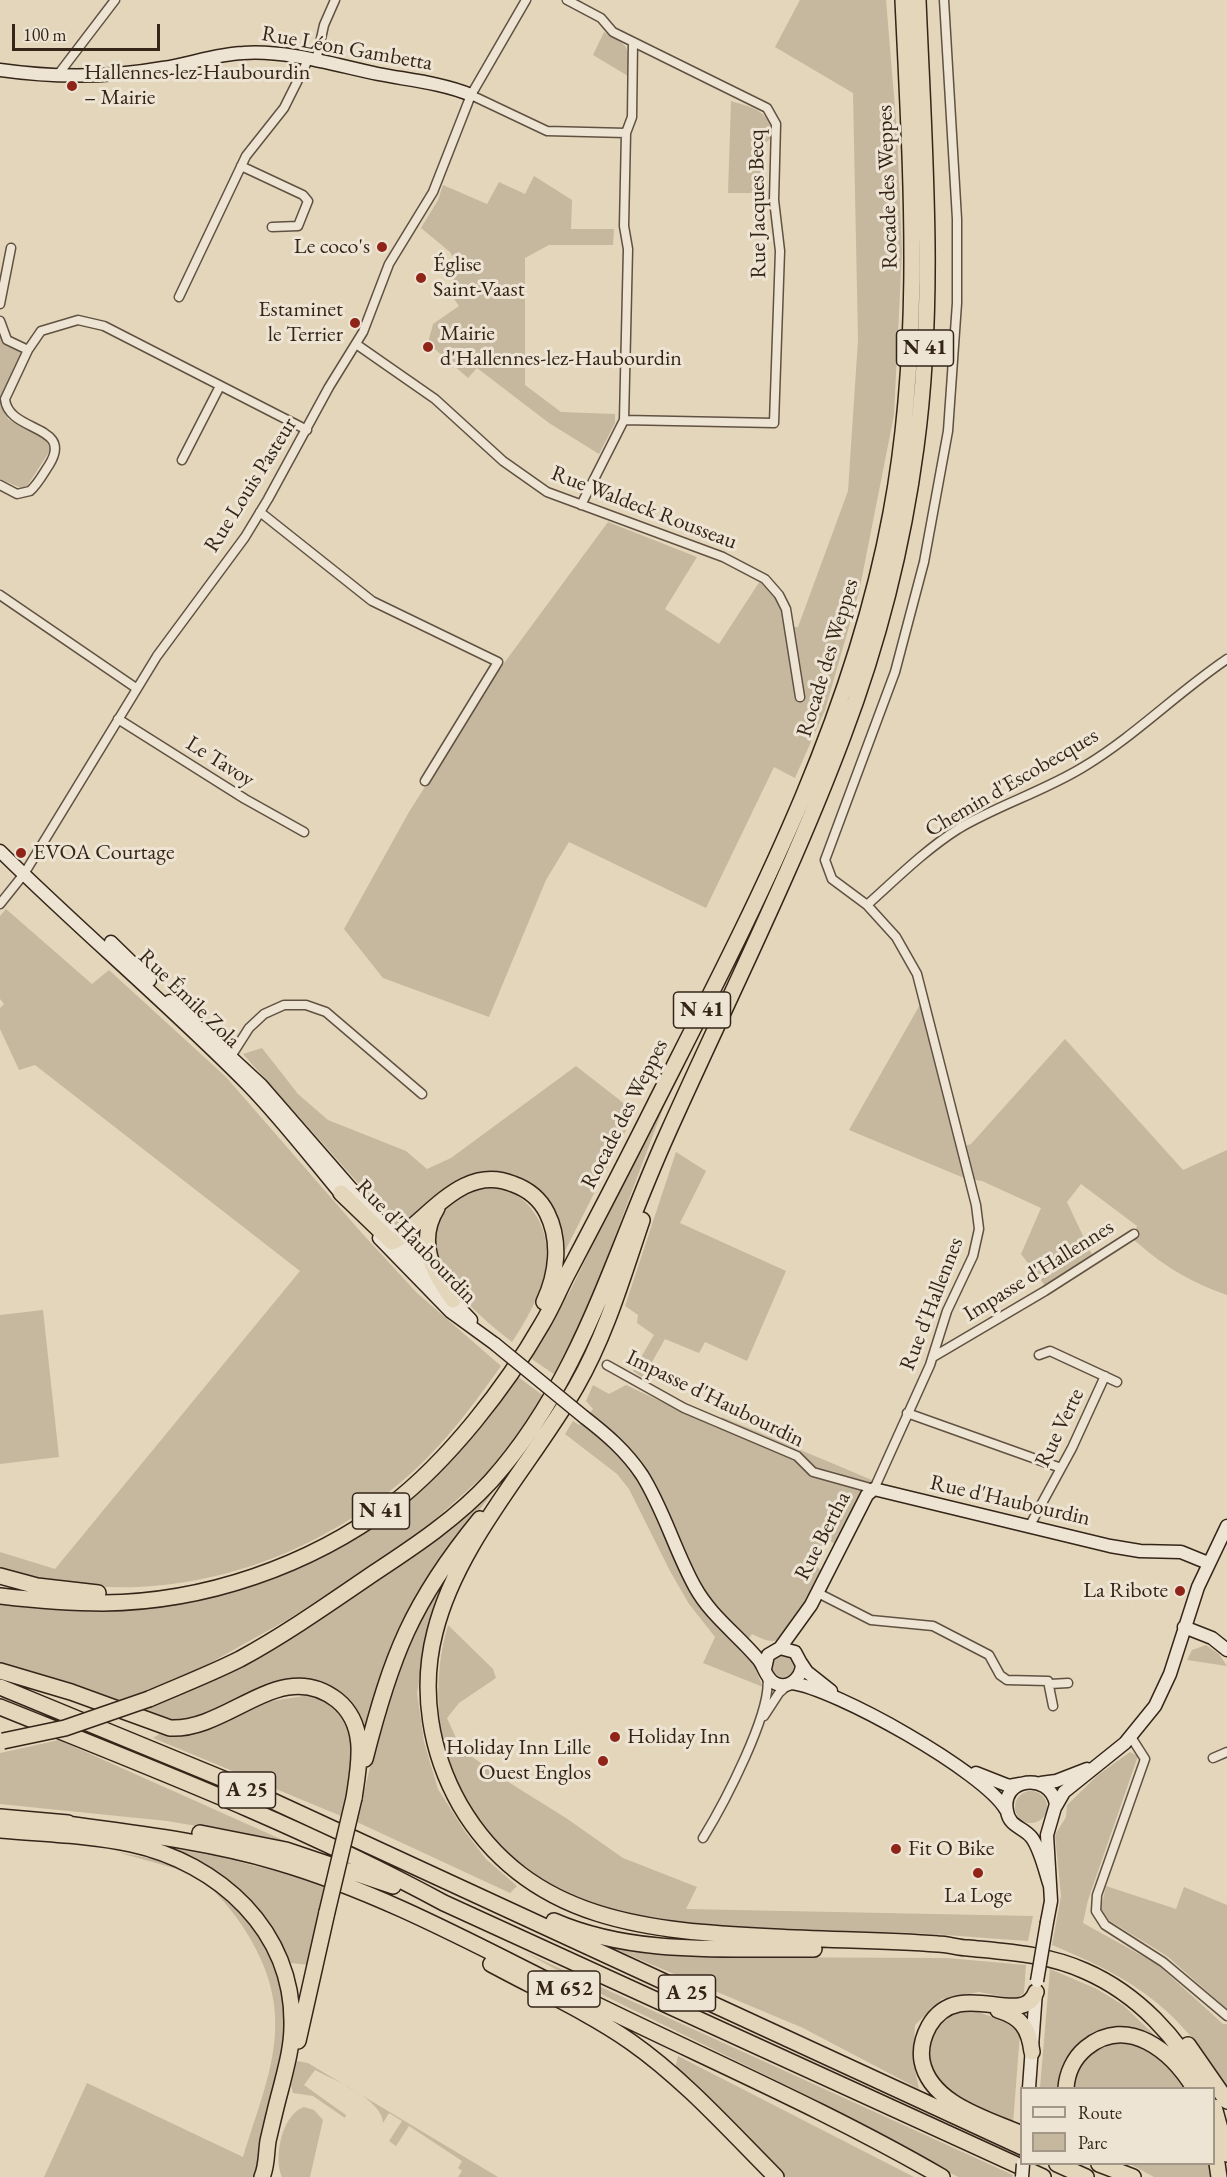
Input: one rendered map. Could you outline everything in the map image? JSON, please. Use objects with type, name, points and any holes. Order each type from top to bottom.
[{"type":"highway","name":"Rocade des Weppes","points":[[510,1372],[538,1332],[645,1124],[777,858],[826,742],[865,626],[893,504],[912,346],[914,239],[903,0]]},
{"type":"highway","name":"Rocade des Weppes","points":[[693,1079],[843,738],[874,641],[906,509],[920,413],[928,308],[918,0]]},
{"type":"highway","points":[[693,1079],[595,1350],[576,1387],[482,1531],[452,1585],[439,1615],[430,1656],[429,1706],[440,1760],[461,1807],[489,1845],[515,1871],[546,1892],[574,1905],[628,1923],[712,1934],[944,1944],[961,1948],[1028,1954],[1051,1959],[1084,1971],[1150,2006],[1171,2025],[1202,2062],[1227,2101]]},
{"type":"highway","name":"N 41","points":[[1,1741],[78,1724],[148,1699],[230,1664],[286,1631],[428,1536],[471,1501],[499,1471],[543,1412],[582,1342],[663,1143],[693,1079]]},
{"type":"highway","points":[[341,1187],[390,1241],[396,1240],[447,1197],[471,1182],[495,1179],[515,1184],[530,1193],[549,1216],[556,1250],[551,1285],[510,1372]]},
{"type":"highway","points":[[447,1197],[431,1221],[428,1245],[431,1268],[453,1300]]},
{"type":"highway","name":"N 41","points":[[209,1588],[267,1572],[303,1557],[388,1507],[420,1480],[451,1448],[510,1372]]},
{"type":"highway","points":[[276,2177],[274,2152],[327,1912],[383,1687],[411,1618],[449,1558],[525,1466]]},
{"type":"highway","points":[[0,1576],[38,1586],[95,1593],[209,1588]]},
{"type":"highway","points":[[0,1596],[105,1603],[147,1600],[209,1588]]},
{"type":"highway","points":[[0,1671],[71,1692],[156,1724],[177,1728],[197,1726],[218,1719],[271,1690],[298,1686],[319,1690],[339,1702],[356,1730],[359,1762],[354,1798]]},
{"type":"highway","name":"A 25","points":[[0,1687],[156,1749],[1020,2146]]},
{"type":"highway","name":"A 25","points":[[0,1707],[214,1795],[368,1864],[444,1903],[1043,2177]]},
{"type":"highway","points":[[0,1817],[60,1823],[164,1828],[252,1842],[312,1857],[424,1900],[444,1903]]},
{"type":"highway","name":"M 652","points":[[60,1823],[185,1840],[239,1852],[295,1867],[370,1896],[869,2138],[942,2177]]},
{"type":"highway","points":[[0,1830],[111,1841],[145,1848],[196,1867],[213,1877],[240,1899],[258,1920],[272,1941],[283,1968],[290,1999],[292,2027],[262,2177]]},
{"type":"highway","points":[[353,1840],[388,1847],[572,1929],[618,1940],[663,1946],[736,1948],[938,1951],[961,1948]]},
{"type":"highway","points":[[425,1922],[463,1949],[632,2043],[681,2083],[776,2177]]},
{"type":"highway","points":[[1020,2133],[946,2098],[934,2086],[925,2071],[921,2049],[930,2024],[949,2007],[972,2001],[1017,2007],[1028,2003],[1037,1986]]},
{"type":"highway","points":[[1124,1993],[1167,2031],[1204,2087]]},
{"type":"highway","points":[[972,2001],[1012,2015],[1021,2021],[1028,2031],[1032,2052]]},
{"type":"highway","points":[[1066,2087],[1070,2071],[1081,2053],[1100,2039],[1121,2034],[1141,2038],[1159,2048],[1176,2064],[1193,2087]]},
{"type":"highway","points":[[1215,2111],[1227,2154]]},
{"type":"highway","points":[[1215,2149],[1220,2177]]},
{"type":"highway","points":[[1061,2165],[1086,2177]]},
{"type":"highway","points":[[1105,2165],[1135,2177]]},
{"type":"highway","points":[[1119,2165],[1135,2177]]},
{"type":"main road","name":"Rue Léon Gambetta","points":[[0,70],[57,76],[112,76],[240,53],[312,60],[471,95]]},
{"type":"main road","points":[[0,851],[24,874]]},
{"type":"main road","name":"Rue Émile Zola","points":[[24,874],[60,908],[112,943],[137,964],[168,1000],[229,1060],[259,1097],[341,1187]]},
{"type":"main road","name":"Rue d'Haubourdin","points":[[341,1187],[431,1293],[467,1325],[495,1344],[620,1447],[642,1476],[699,1593],[715,1615],[765,1672]]},
{"type":"main road","name":"Rue d'Haubourdin","points":[[396,1240],[495,1344]]},
{"type":"main road","name":"Rue d'Haubourdin","points":[[874,1489],[1029,1527],[1140,1551],[1181,1552],[1208,1563]]},
{"type":"main road","name":"Rue Bertha","points":[[777,1649],[811,1605],[867,1495],[874,1489]]},
{"type":"main road","points":[[1029,2087],[1037,1986],[1050,1886],[1047,1841],[1056,1806],[1064,1792],[1131,1737],[1162,1694],[1208,1563],[1227,1526]]},
{"type":"main road","name":"Rue Bertha","points":[[800,1659],[799,1643],[811,1605]]},
{"type":"main road","points":[[1185,1627],[1212,1638],[1227,1650]]},
{"type":"main road","points":[[732,1632],[759,1647],[790,1649],[800,1659],[807,1672],[843,1701]]},
{"type":"main road","points":[[777,1649],[766,1660],[765,1672],[775,1683],[811,1687],[843,1701],[959,1766],[1009,1786],[1063,1779],[1101,1762]]},
{"type":"main road","points":[[790,1683],[800,1674],[800,1659]]},
{"type":"main road","points":[[959,1766],[990,1790],[1006,1810],[1011,1821],[1035,1844],[1050,1886]]},
{"type":"main road","points":[[1041,1783],[1052,1792],[1056,1806]]},
{"type":"main road","points":[[1006,1810],[1009,1795],[1020,1784]]},
{"type":"main road","points":[[1022,1830],[1038,1831],[1051,1822]]},
{"type":"street","points":[[57,76],[115,0]]},
{"type":"street","points":[[179,297],[241,166],[257,140],[284,108],[312,60],[335,0]]},
{"type":"street","name":"Rue Louis Pasteur","points":[[0,904],[24,874],[136,688],[179,622],[261,512],[366,325],[389,264],[434,192],[471,95],[526,0]]},
{"type":"street","name":"Rue Jacques Becq","points":[[567,0],[601,18],[611,31],[767,108],[774,116],[776,128],[774,200],[780,251],[774,423],[624,420]]},
{"type":"street","points":[[867,905],[832,879],[825,860],[895,672],[924,562],[948,431],[957,303],[957,231],[944,0]]},
{"type":"street","points":[[581,505],[621,431],[624,420],[628,249],[624,222],[626,133],[632,117],[633,42]]},
{"type":"street","points":[[471,95],[547,131],[626,133]]},
{"type":"street","points":[[241,166],[303,195],[308,201],[298,225],[272,227]]},
{"type":"street","points":[[0,304],[10,248]]},
{"type":"street","points":[[0,321],[7,340],[28,350]]},
{"type":"street","points":[[0,485],[16,494],[30,491],[55,453],[51,437],[13,417],[6,405],[6,394],[37,334],[45,328],[70,321],[90,321],[307,430]]},
{"type":"street","name":"Rue Waldeck Rousseau","points":[[356,344],[441,404],[510,467],[547,492],[723,557],[765,579],[779,595],[786,609],[800,698]]},
{"type":"street","points":[[182,460],[220,386]]},
{"type":"street","points":[[261,512],[372,601],[498,662],[426,781]]},
{"type":"street","points":[[0,595],[136,688]]},
{"type":"street","name":"Chemin d'Escobecques","points":[[867,905],[948,836],[977,819],[1084,767],[1131,734],[1186,687],[1227,659]]},
{"type":"street","name":"Le Tavoy","points":[[118,719],[246,799],[304,831]]},
{"type":"street","name":"Rue d'Hallennes","points":[[867,905],[901,945],[917,974],[975,1199],[979,1229],[975,1250],[947,1311],[933,1357],[874,1489]]},
{"type":"street","points":[[229,1060],[249,1028],[264,1014],[284,1005],[306,1005],[326,1012],[422,1094]]},
{"type":"street","name":"Impasse d'Hallennes","points":[[933,1357],[1051,1288],[1134,1234]]},
{"type":"street","name":"Rue Verte","points":[[1039,1355],[1050,1351],[1117,1382]]},
{"type":"street","name":"Impasse d'Haubourdin","points":[[607,1365],[684,1408],[797,1456],[806,1465]]},
{"type":"street","name":"Rue Verte","points":[[1029,1527],[1061,1468],[1105,1377]]},
{"type":"street","points":[[907,1413],[1061,1468]]},
{"type":"street","name":"Rue d'Haubourdin","points":[[806,1465],[815,1473],[874,1489]]},
{"type":"street","points":[[818,1593],[871,1620],[933,1626],[989,1655],[1000,1675],[1007,1680],[1043,1679],[1050,1684],[1068,1683]]},
{"type":"street","points":[[754,1735],[768,1690],[765,1672]]},
{"type":"street","points":[[703,1838],[773,1701],[790,1683]]},
{"type":"street","points":[[1050,1684],[1053,1706]]},
{"type":"street","points":[[1131,1737],[1145,1760],[1097,1895],[1096,1911],[1105,1925],[1163,1962],[1227,2016]]},
{"type":"street","points":[[1213,1758],[1227,1752]]},
{"type":"green space","points":[[800,0],[886,0],[897,132],[902,252],[894,415],[859,592],[825,710],[795,778],[774,767],[706,908],[569,842],[546,880],[489,1017],[383,978],[344,929],[409,812],[499,670],[608,522],[697,557],[665,609],[719,644],[760,581],[776,598],[787,627],[798,627],[848,491],[858,340],[853,93],[775,47]]},
{"type":"green space","points":[[604,32],[624,44],[628,53],[628,76],[593,55]]},
{"type":"green space","points":[[731,101],[758,111],[767,118],[770,124],[770,139],[762,146],[760,193],[728,193]]},
{"type":"green space","points":[[534,176],[572,200],[571,229],[614,229],[613,245],[549,245],[525,258],[525,385],[561,412],[615,414],[615,423],[599,454],[549,423],[477,368],[468,378],[428,343],[433,324],[459,306],[449,292],[458,267],[450,252],[421,228],[438,200],[443,185],[487,204],[499,182],[525,194]]},
{"type":"green space","points":[[0,334],[19,349],[21,355],[2,395],[1,407],[9,420],[44,438],[51,449],[27,486],[21,488],[0,479]]},
{"type":"green space","points":[[6,909],[92,984],[109,970],[226,1077],[417,1293],[501,1366],[466,1414],[437,1447],[383,1496],[335,1528],[283,1554],[228,1573],[171,1584],[114,1587],[56,1582],[0,1567],[0,1552],[55,1569],[300,1271],[35,1065],[19,1070],[0,1029],[0,1008],[4,1004],[0,999],[0,916]]},
{"type":"green space","points":[[922,1001],[958,1148],[971,1144],[1065,1039],[1183,1170],[1227,1150],[1227,1295],[1177,1272],[1155,1257],[1133,1239],[1137,1226],[1081,1184],[1067,1202],[1093,1257],[1046,1287],[1021,1254],[1041,1208],[982,1181],[964,1178],[849,1130]]},
{"type":"green space","points":[[262,1048],[298,1094],[328,1120],[406,1151],[427,1169],[451,1158],[576,1066],[635,1112],[562,1257],[559,1226],[509,1177],[489,1172],[474,1175],[400,1230],[243,1054]]},
{"type":"green space","points":[[670,1090],[585,1316],[558,1377],[529,1357],[569,1293]]},
{"type":"green space","points":[[676,1152],[706,1171],[680,1223],[786,1271],[747,1361],[705,1342],[699,1353],[665,1339],[643,1378],[633,1371],[654,1335],[637,1323],[638,1315],[625,1306]]},
{"type":"green space","points":[[476,1189],[504,1189],[520,1198],[533,1211],[542,1227],[546,1243],[544,1278],[522,1327],[512,1342],[463,1297],[448,1279],[438,1260],[434,1240],[438,1220],[454,1199]]},
{"type":"green space","points":[[43,1310],[59,1457],[0,1464],[0,1315]]},
{"type":"green space","points":[[517,1376],[545,1397],[521,1433],[489,1471],[433,1521],[393,1552],[287,1620],[201,1668],[115,1703],[0,1666],[0,1604],[82,1608],[158,1604],[229,1592],[295,1570],[356,1538],[414,1496],[467,1442]]},
{"type":"green space","points":[[593,1385],[609,1394],[626,1385],[717,1428],[722,1417],[872,1480],[837,1545],[828,1540],[814,1565],[823,1571],[792,1628],[786,1635],[773,1641],[752,1634],[740,1651],[753,1664],[763,1687],[703,1663],[715,1637],[689,1604],[629,1489],[617,1474],[565,1434],[573,1421],[579,1425],[593,1409],[586,1401]]},
{"type":"green space","points":[[494,1491],[451,1548],[414,1603],[385,1663],[365,1732],[319,1682],[217,1713],[171,1723],[142,1711],[214,1679],[397,1566],[454,1525]]},
{"type":"green space","points":[[440,1590],[439,1601],[428,1629],[417,1693],[424,1742],[438,1789],[486,1859],[517,1886],[510,1893],[357,1822],[379,1732],[398,1673],[424,1616]]},
{"type":"green space","points":[[448,1625],[493,1669],[496,1678],[459,1703],[447,1718],[461,1749],[623,1858],[697,1887],[686,1909],[1033,1916],[1028,1941],[938,1934],[743,1930],[708,1927],[638,1918],[604,1910],[568,1895],[530,1872],[513,1858],[483,1828],[464,1801],[449,1762],[438,1704],[440,1664]]},
{"type":"green space","points":[[1206,1645],[1219,1654],[1227,1666],[1187,1660],[1192,1650]]},
{"type":"green space","points":[[783,1655],[791,1658],[794,1666],[791,1674],[783,1677],[775,1674],[772,1666],[775,1658]]},
{"type":"green space","points":[[310,1695],[335,1708],[350,1733],[353,1760],[341,1816],[153,1738],[161,1733],[183,1735],[212,1728],[259,1703]]},
{"type":"green space","points":[[59,1740],[285,1841],[167,1821],[0,1804],[0,1753]]},
{"type":"green space","points":[[1130,1752],[1138,1756],[1088,1900],[1083,1923],[1157,1964],[1223,2024],[1227,2024],[1227,2088],[1191,2037],[1153,2000],[1108,1971],[1052,1945],[1061,1896],[1055,1835],[1066,1817],[1067,1805],[1098,1775]]},
{"type":"green space","points":[[1031,1791],[1042,1796],[1047,1807],[1042,1818],[1031,1823],[1020,1818],[1015,1807],[1020,1796]]},
{"type":"green space","points":[[153,1845],[221,1857],[324,1884],[310,1965],[291,1963],[265,1920],[236,1888],[199,1864]]},
{"type":"green space","points":[[118,1852],[181,1867],[201,1876],[220,1889],[253,1924],[276,1965],[283,1988],[286,2034],[263,2151],[254,2177],[44,2177],[87,2083],[243,2157],[270,2068],[275,2014],[271,1987],[260,1958],[243,1927],[227,1905],[199,1879],[174,1868]]},
{"type":"green space","points":[[1106,1886],[1176,1909],[1184,1887],[1227,1905],[1227,2009],[1167,1956],[1105,1918],[1100,1912]]},
{"type":"green space","points":[[605,1945],[714,1957],[947,1958],[1026,1965],[1024,1993],[1016,1999],[979,1992],[942,1999],[915,2025],[913,2060],[919,2089],[803,2028]]},
{"type":"green space","points":[[524,1952],[1013,2175],[1012,2177],[958,2177],[794,2089],[607,1997]]},
{"type":"green space","points":[[1050,1969],[1097,1989],[1123,2005],[1167,2047],[1124,2028],[1099,2030],[1072,2053],[1060,2087],[1040,2087]]},
{"type":"green space","points":[[972,2010],[1011,2023],[1020,2033],[1013,2124],[962,2100],[941,2083],[933,2072],[929,2052],[934,2032],[951,2017]]},
{"type":"green space","points":[[1114,2043],[1147,2050],[1170,2069],[1183,2087],[1073,2087],[1081,2064],[1098,2050]]},
{"type":"green space","points":[[678,2056],[914,2177],[786,2177],[675,2069]]},
{"type":"green space","points":[[297,2061],[308,2063],[345,2085],[315,2070],[304,2085],[346,2115],[345,2118],[313,2096],[293,2093],[291,2085]]},
{"type":"green space","points":[[359,2094],[498,2177],[458,2177],[462,2171],[458,2168],[462,2161],[409,2126],[396,2146],[389,2141],[402,2121],[389,2113],[383,2123],[375,2106]]},
{"type":"green space","points":[[304,2107],[314,2110],[323,2120],[310,2177],[282,2177],[279,2169],[281,2137],[290,2118]]},
{"type":"green space","points":[[1132,2165],[1210,2165],[1212,2177],[1154,2177]]},
{"type":"place","name":"Hallennes-lez-Haubourdin – Mairie","points":[[72,86]]},
{"type":"place","name":"Le coco's","points":[[382,247]]},
{"type":"place","name":"Église Saint-Vaast","points":[[421,278]]},
{"type":"place","name":"Estaminet le Terrier","points":[[355,323]]},
{"type":"place","name":"Mairie d'Hallennes-lez-Haubourdin","points":[[428,347]]},
{"type":"place","name":"EVOA Courtage","points":[[21,853]]},
{"type":"place","name":"La Ribote","points":[[1180,1591]]},
{"type":"place","name":"Holiday Inn","points":[[615,1737]]},
{"type":"place","name":"Holiday Inn Lille Ouest Englos","points":[[603,1761]]},
{"type":"place","name":"Fit O Bike","points":[[896,1849]]},
{"type":"place","name":"La Loge","points":[[978,1873]]}]
